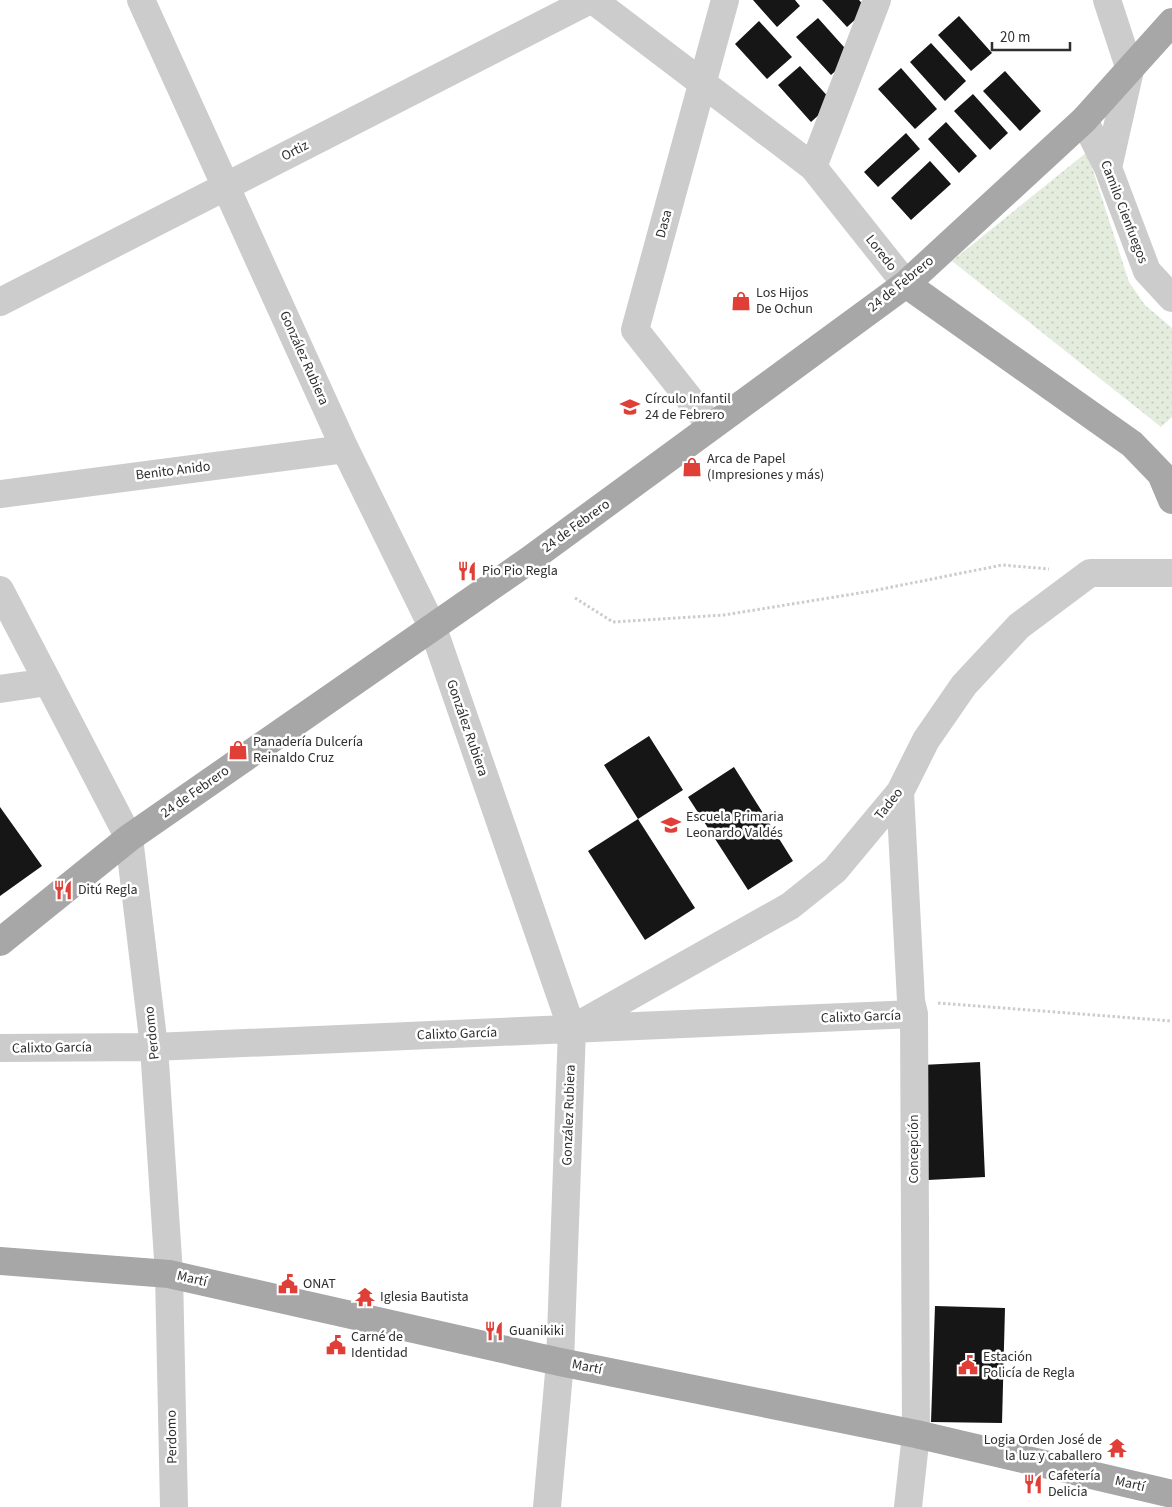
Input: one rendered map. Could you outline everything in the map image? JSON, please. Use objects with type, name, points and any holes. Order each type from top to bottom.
[{"type":"main road","name":"24 de Febrero","points":[[0,942],[129,838],[528,561],[906,284],[1084,120],[1172,22]]},
{"type":"main road","name":"Loredo","points":[[906,284],[1132,444],[1161,474],[1172,500]]},
{"type":"main road","name":"Martí","points":[[0,1261],[169,1274],[560,1362],[916,1434],[1172,1494]]},
{"type":"street","name":"González Rubiera","points":[[142,0],[345,449],[433,628],[572,1029],[560,1362],[547,1507]]},
{"type":"street","name":"Ortiz","points":[[0,302],[592,0]]},
{"type":"street","name":"Loredo","points":[[592,0],[813,167],[906,284]]},
{"type":"street","name":"Dasa","points":[[711,426],[635,330],[725,0]]},
{"type":"street","points":[[813,167],[876,0]]},
{"type":"street","points":[[1107,0],[1130,70],[1108,168]]},
{"type":"street","name":"Camilo Cienfuegos","points":[[1084,120],[1108,168],[1147,271],[1172,298]]},
{"type":"street","name":"Benito Anido","points":[[0,494],[345,449]]},
{"type":"street","points":[[1090,573],[1172,573]]},
{"type":"street","name":"Tadeo","points":[[572,1029],[790,906],[835,870],[900,792],[926,740],[964,685],[1019,626],[1090,573]]},
{"type":"street","name":"Perdomo","points":[[0,590],[129,838],[154,1047],[169,1274],[174,1507]]},
{"type":"street","points":[[0,689],[48,682]]},
{"type":"street","name":"Concepción","points":[[900,792],[912,1008],[916,1434],[908,1507]]},
{"type":"street","name":"Calixto García","points":[[0,1048],[154,1047],[572,1029],[912,1008]]},
{"type":"path","points":[[574,598],[613,622],[724,615],[872,591],[1002,565],[1090,573]]},
{"type":"path","name":"Calixto García","points":[[912,1008],[1172,1021]]},
{"type":"shaded area","points":[[1087,152],[1129,282],[1145,305],[1172,328],[1172,417],[1161,427],[952,261]]},
{"type":"building","points":[[753,0],[795,0],[800,6],[777,27]]},
{"type":"building","points":[[822,0],[859,0],[867,9],[847,27]]},
{"type":"building","points":[[959,16],[992,53],[971,71],[938,35]]},
{"type":"building","points":[[818,18],[852,56],[831,75],[796,37]]},
{"type":"building","points":[[759,21],[792,57],[767,79],[735,44]]},
{"type":"building","points":[[931,43],[966,81],[945,101],[910,62]]},
{"type":"building","points":[[800,66],[833,102],[811,122],[778,85]]},
{"type":"building","points":[[901,68],[937,109],[915,129],[878,89]]},
{"type":"building","points":[[1005,71],[1041,111],[1020,131],[983,91]]},
{"type":"building","points":[[973,94],[1008,133],[990,150],[954,111]]},
{"type":"building","points":[[946,122],[977,156],[959,173],[928,139]]},
{"type":"building","points":[[906,133],[920,149],[878,187],[864,172]]},
{"type":"building","points":[[930,161],[951,184],[911,220],[891,198]]},
{"type":"building","points":[[649,736],[683,790],[638,819],[604,765]]},
{"type":"building","points":[[734,767],[793,861],[748,890],[688,797]]},
{"type":"building","points":[[0,807],[42,866],[0,896]]},
{"type":"building","points":[[638,819],[695,908],[645,940],[588,851]]},
{"type":"building","points":[[980,1062],[985,1177],[928,1180],[922,1065]]},
{"type":"building","name":"Estación Policía de Regla","points":[[935,1306],[1005,1308],[1002,1423],[931,1422]]},
{"type":"place","name":"Los Hijos De Ochun","points":[[741,301]]},
{"type":"place","name":"Círculo Infantil 24 de Febrero","points":[[630,407]]},
{"type":"place","name":"Arca de Papel (Impresiones y más)","points":[[692,467]]},
{"type":"place","name":"Pio Pio Regla","points":[[467,571]]},
{"type":"place","name":"Panadería Dulcería Reinaldo Cruz","points":[[238,750]]},
{"type":"place","name":"Escuela Primaria Leonardo Valdés","points":[[671,825]]},
{"type":"place","name":"Ditú Regla","points":[[63,890]]},
{"type":"place","name":"ONAT","points":[[288,1284]]},
{"type":"place","name":"Iglesia Bautista","points":[[365,1297]]},
{"type":"place","name":"Guanikiki","points":[[494,1331]]},
{"type":"place","name":"Carné de Identidad","points":[[336,1345]]},
{"type":"place","name":"Estación Policía de Regla","points":[[968,1365]]},
{"type":"place","name":"Logia Orden José de la luz y caballero","points":[[1117,1448]]},
{"type":"place","name":"Cafetería Delicia","points":[[1033,1484]]}]
